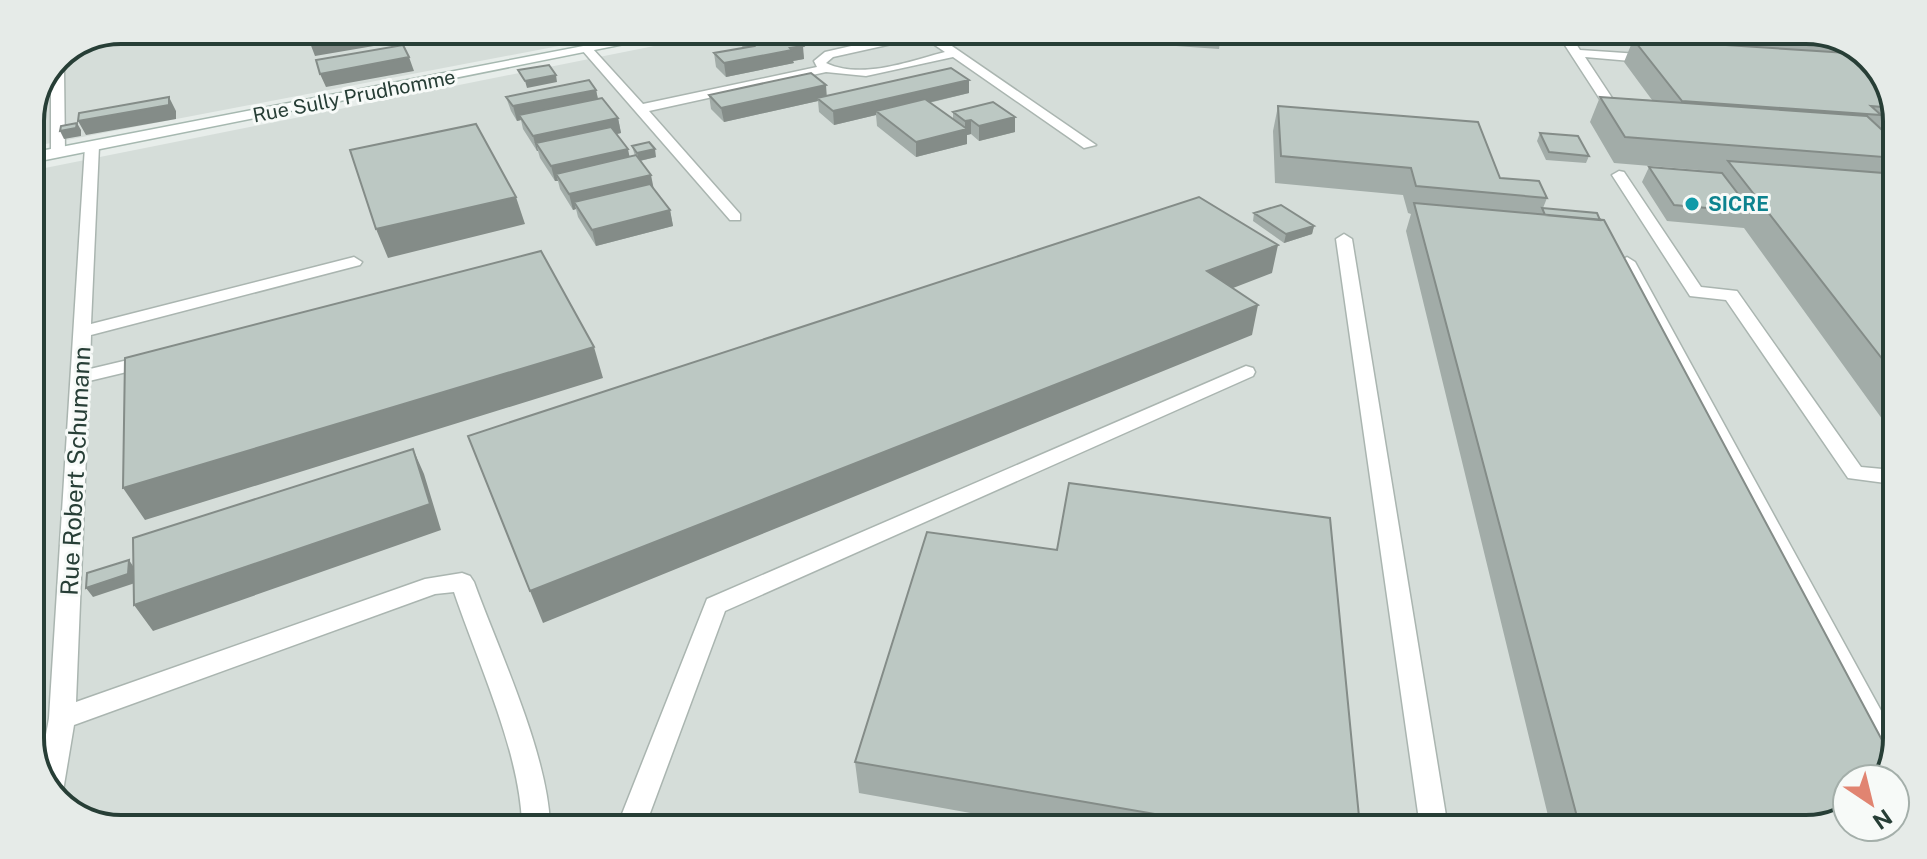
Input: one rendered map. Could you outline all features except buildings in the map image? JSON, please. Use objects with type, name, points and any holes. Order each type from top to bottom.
[{"type":"street","name":"Rue Sully Prudhomme","points":[[44,156],[618,44]]},
{"type":"lane","points":[[825,69],[820,61],[829,54],[875,44]]},
{"type":"lane","points":[[942,44],[1089,145]]},
{"type":"lane","points":[[1571,44],[1612,107]]},
{"type":"lane","points":[[588,50],[735,217]]},
{"type":"lane","points":[[639,109],[825,69],[855,74],[955,53]]},
{"type":"lane","points":[[1577,53],[1668,60]]},
{"type":"lane","points":[[58,77],[58,153]]},
{"type":"lane","name":"Rue Robert Schumann","points":[[54,776],[62,718],[92,146]]},
{"type":"lane","points":[[1634,176],[1619,175],[1696,292],[1731,295],[1855,473],[1883,476]]},
{"type":"lane","points":[[1344,239],[1432,815]]},
{"type":"lane","points":[[1625,259],[1883,739]]},
{"type":"lane","points":[[83,332],[354,262]]},
{"type":"lane","points":[[80,377],[172,355]]},
{"type":"lane","points":[[635,815],[715,605],[1246,372]]},
{"type":"lane","points":[[62,718],[433,585],[462,582],[530,778],[538,815]]},
{"type":"shaded area","points":[[569,44],[44,144],[47,101],[60,74],[83,54],[111,45]]},
{"type":"shaded area","points":[[664,44],[1806,44],[1821,45],[1853,60],[1867,74],[1879,96],[1883,116],[1882,753],[1878,763],[1831,763],[1831,810],[1806,815],[121,815],[106,814],[74,799],[54,776],[44,743],[44,168]]},
{"type":"place","name":"SICRE","points":[[1692,204]]}]
